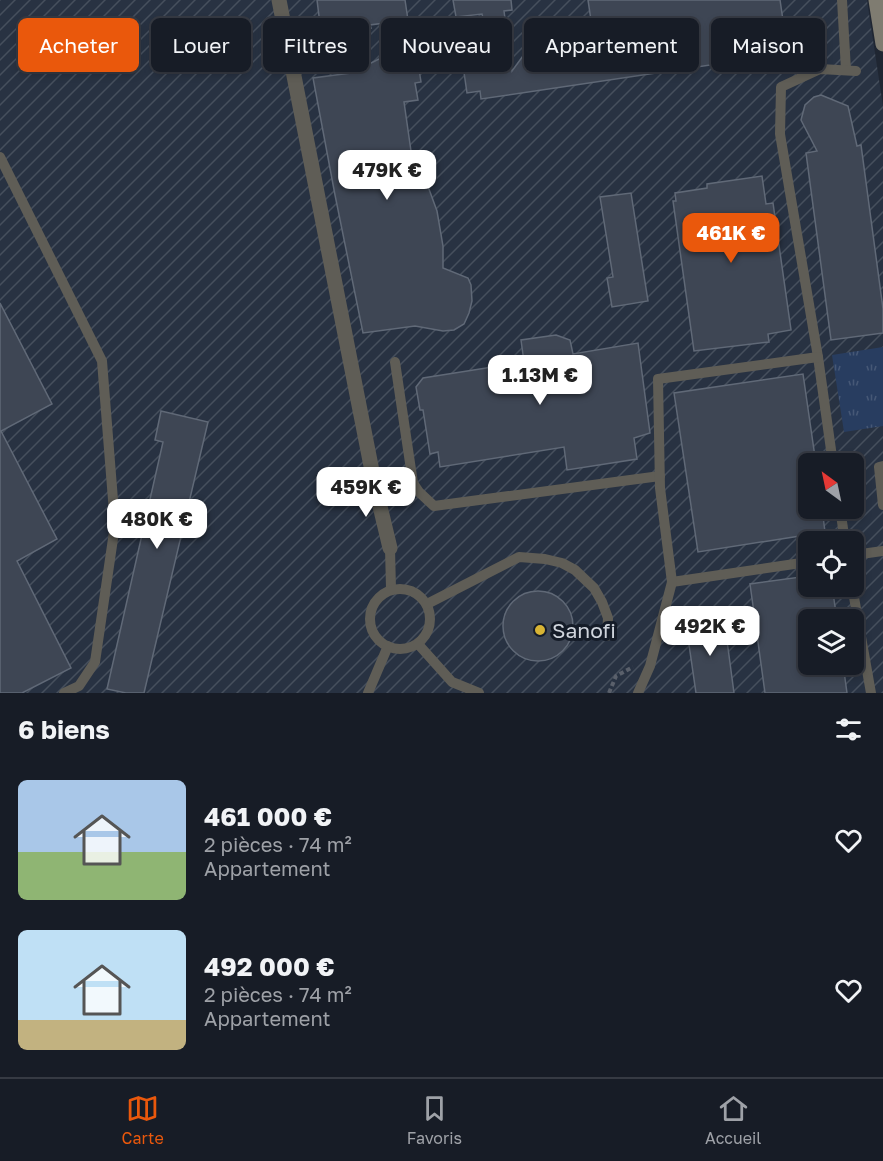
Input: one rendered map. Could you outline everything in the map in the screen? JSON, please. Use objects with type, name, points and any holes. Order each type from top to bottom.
[{"type":"main road","points":[[876,0],[883,44]]},
{"type":"street","points":[[279,0],[372,469],[390,548]]},
{"type":"lane","points":[[831,453],[818,357],[780,134],[781,87],[820,69],[851,70],[842,0]]},
{"type":"lane","points":[[0,157],[102,361],[115,525],[95,662],[79,686],[64,693]]},
{"type":"lane","points":[[638,693],[650,666],[672,582],[660,476],[658,379],[818,357]]},
{"type":"lane","points":[[394,362],[413,483],[434,506],[660,476]]},
{"type":"lane","points":[[883,466],[879,466],[883,505]]},
{"type":"lane","points":[[390,548],[391,589]]},
{"type":"lane","points":[[864,554],[883,551]]},
{"type":"lane","points":[[427,604],[519,558],[544,559],[562,563],[575,570],[594,588],[608,618],[607,636]]},
{"type":"lane","points":[[672,582],[798,563]]},
{"type":"lane","points":[[391,589],[412,590],[421,595],[427,604],[430,612],[429,630],[418,644],[398,649],[379,640],[373,632],[370,622],[375,602],[391,589]]},
{"type":"lane","points":[[854,597],[871,693]]},
{"type":"lane","points":[[418,644],[452,682],[479,693]]},
{"type":"lane","points":[[368,693],[388,646]]},
{"type":"path","points":[[609,693],[616,676],[636,666]]},
{"type":"shaded area","points":[[0,0],[867,0],[883,106],[883,693],[0,693]]},
{"type":"green space","points":[[883,347],[883,426],[844,432],[832,355]]},
{"type":"building","points":[[317,0],[405,0],[408,18],[381,18],[381,24],[370,25],[371,28],[369,28],[369,18],[319,18]]},
{"type":"building","points":[[453,0],[511,0],[512,10],[504,11],[505,18],[483,18],[482,14],[456,17]]},
{"type":"building","points":[[588,0],[780,0],[783,18],[711,18],[711,65],[699,67],[699,18],[591,18]]},
{"type":"building","points":[[524,54],[524,72],[663,72],[481,99],[480,91],[467,93],[464,72],[512,72]]},
{"type":"building","points":[[381,59],[381,72],[419,72],[421,82],[415,83],[418,100],[404,102],[411,151],[422,170],[437,211],[443,246],[443,268],[468,278],[471,285],[472,301],[469,313],[464,324],[454,330],[443,331],[415,326],[363,333],[313,78],[369,72],[369,64]]},
{"type":"building","points":[[821,95],[848,106],[857,146],[861,145],[883,309],[883,333],[831,340],[806,153],[817,151],[801,120],[805,105],[814,97]]},
{"type":"building","points":[[762,176],[766,204],[773,203],[791,330],[768,334],[769,342],[694,351],[673,201],[676,201],[675,193],[707,188],[707,184]]},
{"type":"building","points":[[631,193],[648,301],[612,307],[607,278],[613,277],[600,197]]},
{"type":"building","points":[[0,303],[52,404],[1,431],[57,539],[17,561],[71,668],[22,693],[0,693]]},
{"type":"building","points":[[556,335],[570,340],[573,354],[638,343],[650,433],[634,438],[637,459],[567,470],[564,447],[440,467],[438,452],[430,454],[423,410],[420,410],[416,387],[423,378],[524,362],[521,340]]},
{"type":"building","points":[[803,374],[814,453],[798,453],[798,519],[823,519],[825,531],[798,531],[798,536],[698,552],[674,393]]},
{"type":"building","points":[[161,411],[208,422],[144,693],[126,693],[107,689],[163,442],[155,440]]},
{"type":"building","points":[[798,577],[798,597],[834,597],[835,609],[798,609],[798,675],[845,675],[847,693],[765,693],[750,584]]},
{"type":"building","points":[[538,591],[557,597],[567,607],[573,626],[567,645],[557,655],[538,661],[519,655],[509,645],[503,626],[509,607],[519,597]]},
{"type":"building","points":[[724,618],[734,693],[696,693],[686,624]]},
{"type":"place","name":"Sanofi","points":[[540,630]]}]
